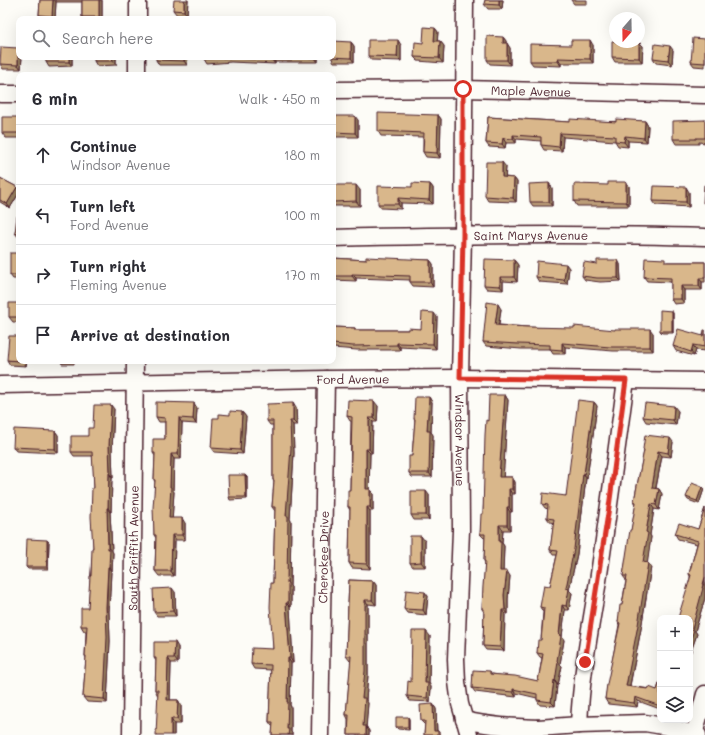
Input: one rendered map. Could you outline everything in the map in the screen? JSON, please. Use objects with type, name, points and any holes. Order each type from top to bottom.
[{"type":"street","points":[[138,0],[138,16]]},
{"type":"street","name":"Windsor Avenue","points":[[465,0],[460,378],[460,530],[456,659],[459,696],[469,735]]},
{"type":"street","points":[[137,60],[137,72]]},
{"type":"street","name":"Maple Avenue","points":[[336,90],[463,89],[705,95]]},
{"type":"street","points":[[0,94],[16,94]]},
{"type":"street","name":"Saint Marys Avenue","points":[[336,238],[463,235],[650,235],[705,237]]},
{"type":"street","name":"South Griffith Avenue","points":[[131,735],[135,364]]},
{"type":"street","name":"Ford Avenue","points":[[0,385],[460,378],[705,381]]},
{"type":"street","name":"Cherokee Drive","points":[[320,735],[326,379]]},
{"type":"street","points":[[579,725],[585,662],[608,515],[626,380]]},
{"type":"street","points":[[464,720],[533,731],[579,725],[646,723],[669,727],[695,735],[705,694]]},
{"type":"building","points":[[40,0],[53,0],[52,16],[39,15]]},
{"type":"building","points":[[82,0],[99,0],[99,16],[82,16]]},
{"type":"building","points":[[174,0],[184,0],[184,11],[173,10]]},
{"type":"building","points":[[485,0],[499,0],[499,5],[484,4]]},
{"type":"building","points":[[424,27],[435,28],[434,41],[440,41],[439,58],[414,57],[415,42],[423,43]]},
{"type":"building","points":[[487,36],[503,37],[503,43],[507,43],[507,60],[487,60]]},
{"type":"building","points":[[693,38],[705,39],[705,63],[691,62]]},
{"type":"building","points":[[368,40],[398,40],[397,57],[368,56]]},
{"type":"building","points":[[571,40],[590,40],[590,59],[558,58],[558,61],[530,61],[530,44],[571,45]]},
{"type":"building","points":[[336,41],[351,42],[351,58],[336,57]]},
{"type":"building","points":[[655,44],[670,46],[668,60],[653,58]]},
{"type":"building","points":[[1,47],[16,48],[16,60],[18,60],[18,65],[0,64]]},
{"type":"building","points":[[612,48],[639,48],[639,58],[612,57]]},
{"type":"building","points":[[46,60],[69,60],[69,62],[46,62]]},
{"type":"building","points":[[113,60],[113,61],[94,61]]},
{"type":"building","points":[[156,60],[184,60],[184,61]]},
{"type":"building","points":[[378,113],[438,115],[437,153],[423,152],[424,133],[378,131]]},
{"type":"building","points":[[336,116],[355,116],[355,133],[336,132]]},
{"type":"building","points":[[2,117],[16,117],[16,133],[2,133]]},
{"type":"building","points":[[488,117],[570,122],[570,119],[616,122],[616,119],[645,121],[644,138],[625,136],[624,142],[615,141],[615,136],[560,133],[559,147],[541,145],[541,137],[513,135],[513,139],[503,138],[502,144],[486,143]]},
{"type":"building","points":[[705,120],[705,138],[673,139],[673,121]]},
{"type":"building","points":[[486,162],[502,162],[502,177],[514,178],[513,198],[485,196]]},
{"type":"building","points":[[0,178],[16,186],[16,189],[7,204],[0,200]]},
{"type":"building","points":[[608,182],[626,182],[626,202],[574,201],[574,184],[608,185]]},
{"type":"building","points":[[412,183],[430,184],[429,200],[398,198],[398,204],[378,204],[378,186],[412,187]]},
{"type":"building","points":[[549,183],[549,202],[530,202],[529,184]]},
{"type":"building","points":[[336,185],[356,185],[356,201],[336,202]]},
{"type":"building","points":[[704,185],[705,203],[703,203]]},
{"type":"building","points":[[654,186],[686,187],[686,202],[653,201]]},
{"type":"building","points":[[10,253],[16,253],[16,275],[10,275]]},
{"type":"building","points":[[366,257],[430,260],[430,282],[410,282],[410,276],[352,274],[352,276],[336,276],[336,258],[366,260]]},
{"type":"building","points":[[645,258],[665,259],[665,262],[705,262],[705,278],[699,278],[699,286],[681,286],[681,299],[671,299],[671,278],[644,277]]},
{"type":"building","points":[[485,259],[514,260],[514,277],[500,277],[500,286],[484,285]]},
{"type":"building","points":[[597,260],[618,260],[618,278],[582,276],[584,262],[597,264]]},
{"type":"building","points":[[537,261],[566,264],[564,280],[536,277]]},
{"type":"building","points":[[487,302],[498,304],[495,325],[574,328],[574,326],[615,330],[650,329],[650,347],[610,347],[562,343],[562,350],[550,349],[550,345],[483,342]]},
{"type":"building","points":[[9,303],[16,303],[16,317],[9,317]]},
{"type":"building","points":[[660,310],[672,311],[672,331],[660,331]]},
{"type":"building","points":[[422,312],[434,313],[433,344],[397,343],[397,345],[353,346],[336,344],[336,327],[355,328],[354,330],[421,329]]},
{"type":"building","points":[[678,329],[703,336],[705,330],[705,347],[693,345],[691,352],[673,346]]},
{"type":"building","points":[[9,336],[16,336],[16,361],[7,360]]},
{"type":"building","points":[[489,395],[505,395],[499,477],[512,477],[512,489],[509,489],[509,507],[507,507],[507,525],[499,525],[499,542],[501,542],[500,571],[507,571],[504,595],[505,610],[502,610],[500,647],[483,646],[484,609],[482,609],[485,534],[480,534],[481,514],[483,514],[485,435],[486,420],[488,421]]},
{"type":"building","points":[[415,397],[429,397],[427,431],[430,431],[429,473],[409,473],[409,456],[412,456],[415,419]]},
{"type":"building","points":[[348,400],[374,401],[374,418],[369,418],[369,449],[366,449],[366,489],[370,489],[370,507],[367,507],[367,564],[349,563],[350,507],[348,507],[348,490],[350,490],[352,417],[347,416]]},
{"type":"building","points":[[578,400],[594,402],[574,549],[566,588],[569,589],[566,606],[562,605],[559,635],[561,636],[551,702],[537,700],[537,694],[513,689],[513,692],[472,688],[473,670],[490,671],[490,674],[515,676],[538,681],[543,654],[537,653],[538,640],[541,640],[544,608],[540,607],[544,585],[550,586],[558,551],[550,550],[554,519],[547,518],[548,505],[542,504],[543,493],[566,496]]},
{"type":"building","points":[[156,402],[194,403],[193,419],[179,418],[178,454],[171,454],[169,518],[182,518],[182,535],[172,535],[171,571],[155,571],[156,535],[154,535],[153,508],[155,453],[153,453],[153,439],[165,439],[165,418],[156,417]]},
{"type":"building","points":[[293,403],[293,421],[290,421],[291,448],[286,516],[288,516],[288,603],[286,603],[290,658],[288,658],[287,729],[289,729],[288,735],[272,735],[273,722],[269,722],[271,665],[251,664],[252,648],[273,649],[270,607],[271,583],[273,583],[275,507],[272,507],[274,480],[273,421],[267,421],[267,404]]},
{"type":"building","points":[[645,403],[674,406],[673,420],[643,417]]},
{"type":"building","points":[[94,405],[111,405],[109,446],[110,473],[107,508],[108,549],[110,549],[106,607],[107,637],[104,699],[83,697],[87,626],[81,626],[81,608],[88,608],[93,548],[91,517],[92,488],[94,488],[92,452],[71,452],[71,436],[88,436],[88,428],[93,428]]},
{"type":"building","points":[[230,411],[242,412],[240,450],[211,448],[213,418],[219,418],[219,414],[230,415]]},
{"type":"building","points":[[14,429],[55,431],[55,449],[13,447]]},
{"type":"building","points":[[645,435],[670,438],[668,453],[658,451],[652,488],[659,489],[656,505],[651,504],[646,532],[648,533],[643,562],[648,563],[626,686],[648,689],[649,687],[657,690],[657,705],[635,697],[634,703],[605,699],[620,623],[618,622],[620,605],[622,605],[627,576],[623,576],[636,502],[634,501]]},
{"type":"building","points":[[228,475],[245,475],[246,497],[229,497]]},
{"type":"building","points":[[692,483],[702,487],[697,501],[686,497]]},
{"type":"building","points":[[411,491],[426,491],[426,515],[411,515]]},
{"type":"building","points":[[705,508],[705,577],[693,625],[693,615],[679,615],[691,575],[689,574],[698,541],[675,534],[679,523],[698,529]]},
{"type":"building","points":[[410,536],[421,536],[421,562],[410,563]]},
{"type":"building","points":[[27,539],[47,540],[47,567],[26,567]]},
{"type":"building","points":[[349,580],[373,581],[372,600],[365,600],[365,671],[362,698],[365,698],[363,726],[366,726],[366,735],[348,735],[349,715],[346,715],[351,656],[346,656]]},
{"type":"building","points":[[172,588],[173,611],[154,612],[153,589]]},
{"type":"building","points":[[406,590],[425,592],[423,610],[404,609]]},
{"type":"building","points":[[412,631],[426,631],[425,683],[428,683],[427,698],[407,696],[408,681],[411,682]]},
{"type":"building","points":[[154,642],[175,642],[174,658],[168,658],[167,700],[178,700],[177,719],[171,719],[171,735],[156,735],[158,690],[155,690],[156,658],[154,658]]},
{"type":"building","points":[[433,704],[434,731],[438,731],[438,735],[424,735],[425,721],[421,721],[420,705]]},
{"type":"building","points":[[396,717],[408,717],[408,727],[396,727]]},
{"type":"route","points":[[463,89],[463,235],[460,378],[626,380],[609,507],[585,662]]}]
